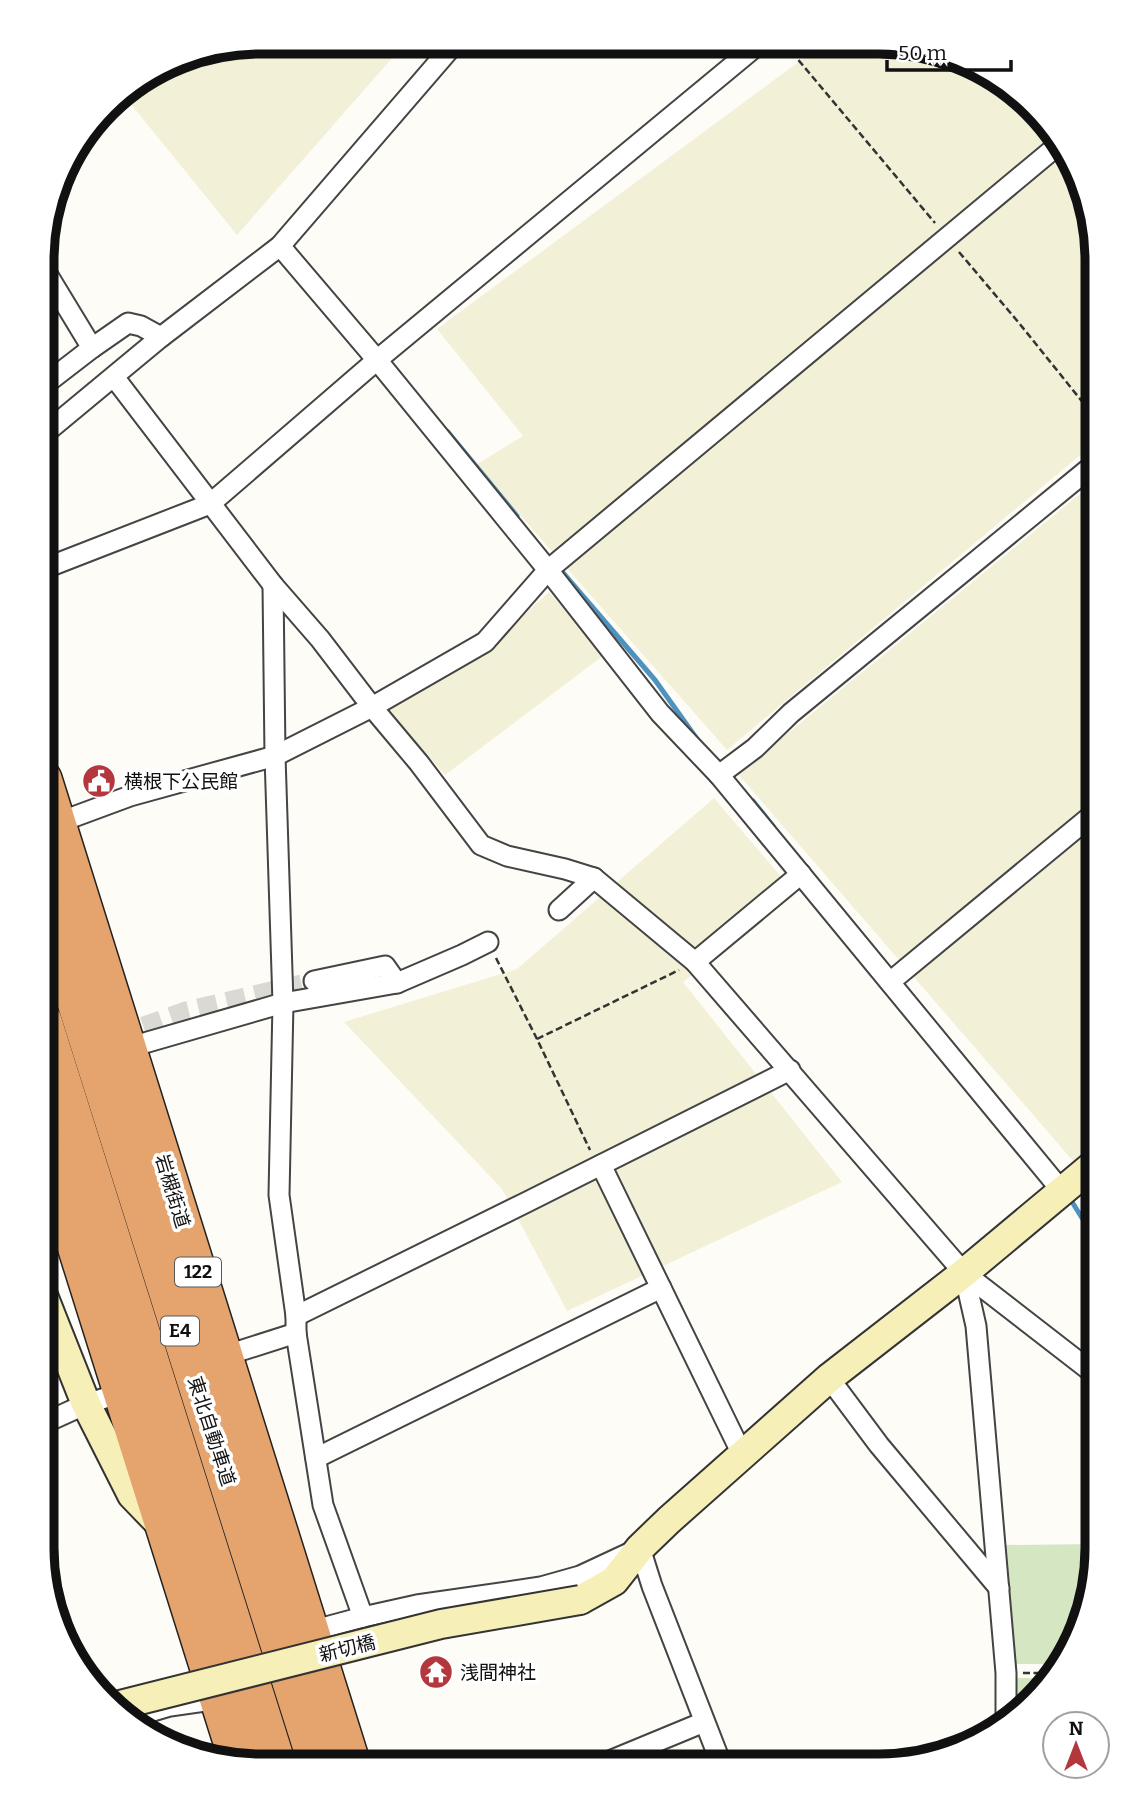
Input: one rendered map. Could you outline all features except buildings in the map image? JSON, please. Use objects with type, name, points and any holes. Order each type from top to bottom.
[{"type":"highway","name":"岩槻街道","points":[[54,814],[349,1754]]},
{"type":"highway","name":"東北自動車道","points":[[54,933],[314,1754]]},
{"type":"highway","name":"東北自動車道","points":[[54,1056],[274,1754]]},
{"type":"highway","points":[[54,1176],[235,1752]]},
{"type":"street","points":[[54,426],[162,337],[280,246],[446,54]]},
{"type":"street","points":[[54,565],[210,504],[377,360],[747,54]]},
{"type":"street","points":[[57,823],[130,796],[275,756],[372,708],[485,642],[548,570],[1052,149]]},
{"type":"street","points":[[280,246],[548,570],[660,713],[719,775],[802,873],[1062,1190]]},
{"type":"street","points":[[54,285],[92,348]]},
{"type":"street","points":[[54,377],[128,323],[141,326],[162,337]]},
{"type":"street","points":[[114,377],[273,585],[320,639],[481,845],[507,856],[594,878],[695,962],[964,1273],[1084,1366]]},
{"type":"street","points":[[719,775],[755,748],[791,713],[1085,472]]},
{"type":"street","points":[[273,585],[275,756],[284,1003],[279,1195],[323,1505],[363,1617]]},
{"type":"street","points":[[890,982],[1085,821]]},
{"type":"street","points":[[695,962],[802,873]]},
{"type":"street","points":[[559,911],[594,878]]},
{"type":"street","points":[[127,1048],[284,1003],[397,983],[488,942]]},
{"type":"street","points":[[314,981],[385,967],[397,983]]},
{"type":"street","points":[[225,1356],[296,1324],[790,1070]]},
{"type":"street","points":[[600,1166],[742,1454]]},
{"type":"street","name":"新切橋","points":[[127,1703],[441,1624],[580,1600],[614,1581],[640,1548],[669,1520],[829,1378],[964,1273],[1084,1172]]},
{"type":"street","points":[[964,1273],[976,1326],[1006,1673],[1006,1709]]},
{"type":"street","points":[[316,1458],[662,1288]]},
{"type":"street","points":[[54,1323],[86,1404],[132,1495],[166,1530]]},
{"type":"street","points":[[829,1378],[879,1445],[999,1588]]},
{"type":"street","points":[[54,1419],[121,1392]]},
{"type":"street","points":[[311,1631],[417,1605],[541,1587],[580,1576],[640,1548],[717,1754]]},
{"type":"street","points":[[140,1715],[170,1706],[219,1699]]},
{"type":"street","points":[[627,1754],[704,1722]]},
{"type":"path","points":[[793,54],[1085,405]]},
{"type":"path","points":[[488,942],[600,1166]]},
{"type":"path","points":[[537,1039],[695,962]]},
{"type":"path","points":[[1006,1673],[1042,1673]]},
{"type":"shaded area","points":[[395,54],[237,235],[129,101],[157,82],[181,70],[233,56]]},
{"type":"shaded area","points":[[809,54],[906,56],[958,70],[1004,97],[1042,135],[1069,181],[1081,220],[1085,260],[1085,451],[727,750],[476,465],[523,436],[437,329]]},
{"type":"shaded area","points":[[1085,490],[1084,1152],[1074,1162],[738,774]]},
{"type":"shaded area","points":[[549,592],[604,655],[445,775],[386,707],[484,652]]},
{"type":"shaded area","points":[[714,798],[796,894],[683,982],[842,1182],[567,1311],[502,1189],[344,1022],[517,969]]},
{"type":"green space","points":[[1084,1544],[1081,1588],[1074,1614],[1049,1664],[1011,1664],[1005,1545]]},
{"type":"green space","points":[[1012,1678],[1038,1678],[1024,1693],[1012,1704]]},
{"type":"waterway","points":[[448,432],[517,516]]},
{"type":"waterway","points":[[558,567],[655,680],[697,739]]},
{"type":"waterway","points":[[753,801],[773,826]]},
{"type":"waterway","points":[[1069,1197],[1084,1222]]},
{"type":"tunnel","points":[[116,1036],[186,1011],[314,981]]},
{"type":"place","name":"横根下公民館","points":[[99,781]]},
{"type":"place","name":"浅間神社","points":[[436,1672]]}]
